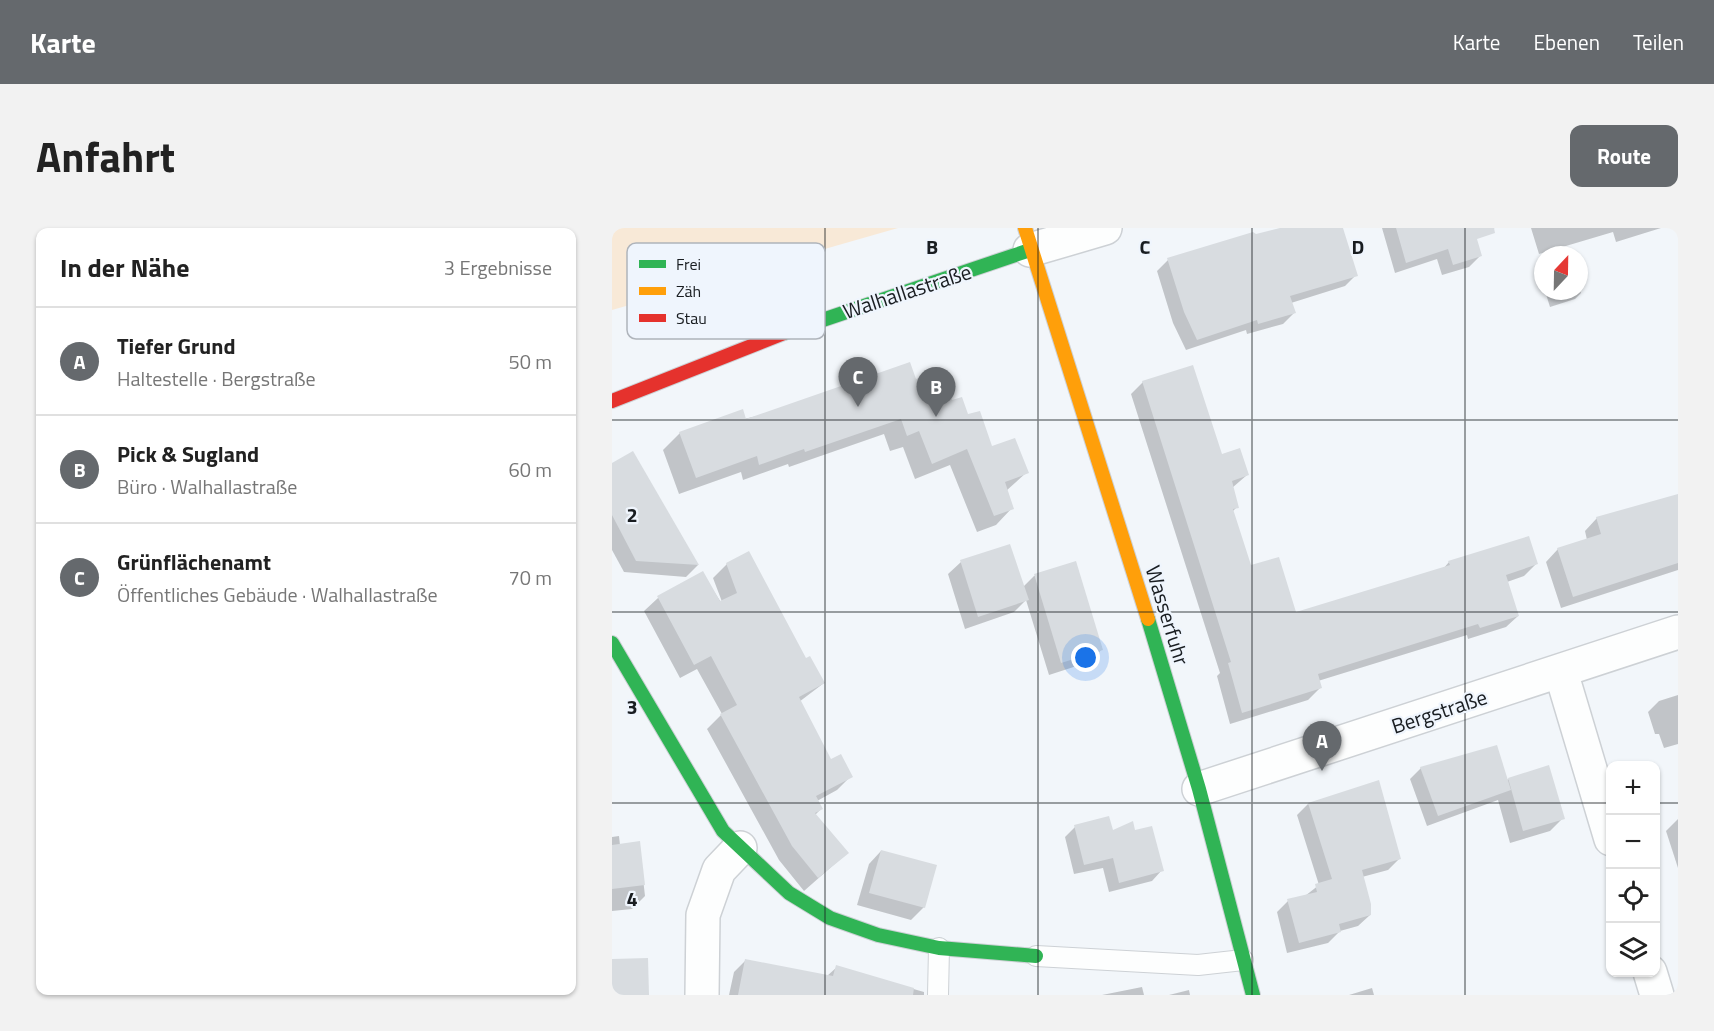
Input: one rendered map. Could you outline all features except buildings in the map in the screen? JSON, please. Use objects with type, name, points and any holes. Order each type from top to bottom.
[{"type":"main road","name":"Walhallastraße","points":[[825,315],[1028,239]]},
{"type":"main road","name":"Wasserfuhr","points":[[1028,239],[1120,526],[1199,789],[1253,995]]},
{"type":"main road","name":"Walhallastraße","points":[[612,401],[686,368],[761,339]]},
{"type":"main road","points":[[612,644],[723,831],[789,893],[830,918],[878,935],[939,948],[1036,956]]},
{"type":"street","name":"Walhallastraße","points":[[1028,239],[1106,228]]},
{"type":"street","name":"Bergstraße","points":[[1199,789],[1678,632]]},
{"type":"street","points":[[1561,672],[1606,822]]},
{"type":"street","points":[[702,995],[703,915],[719,870],[740,848]]},
{"type":"street","points":[[1652,977],[1657,995]]},
{"type":"lane","points":[[938,995],[939,948]]},
{"type":"lane","points":[[1036,956],[1198,965],[1243,960]]},
{"type":"shaded area","points":[[612,228],[898,228],[825,249],[825,243],[627,243],[627,306],[612,310]]},
{"type":"traffic: fast","points":[[825,319],[1030,250]]},
{"type":"traffic: fast","points":[[1148,619],[1199,789],[1253,995]]},
{"type":"traffic: fast","points":[[612,643],[723,831],[789,893],[830,918],[878,935],[939,948],[1036,956]]},
{"type":"traffic: slow","points":[[1025,228],[1148,619]]},
{"type":"traffic: jam","points":[[612,401],[769,339]]},
{"type":"place","name":"Grünflächenamt","points":[[858,407]]},
{"type":"place","name":"Pick & Sugland","points":[[936,417]]},
{"type":"place","name":"Tiefer Grund","points":[[1322,771]]}]
